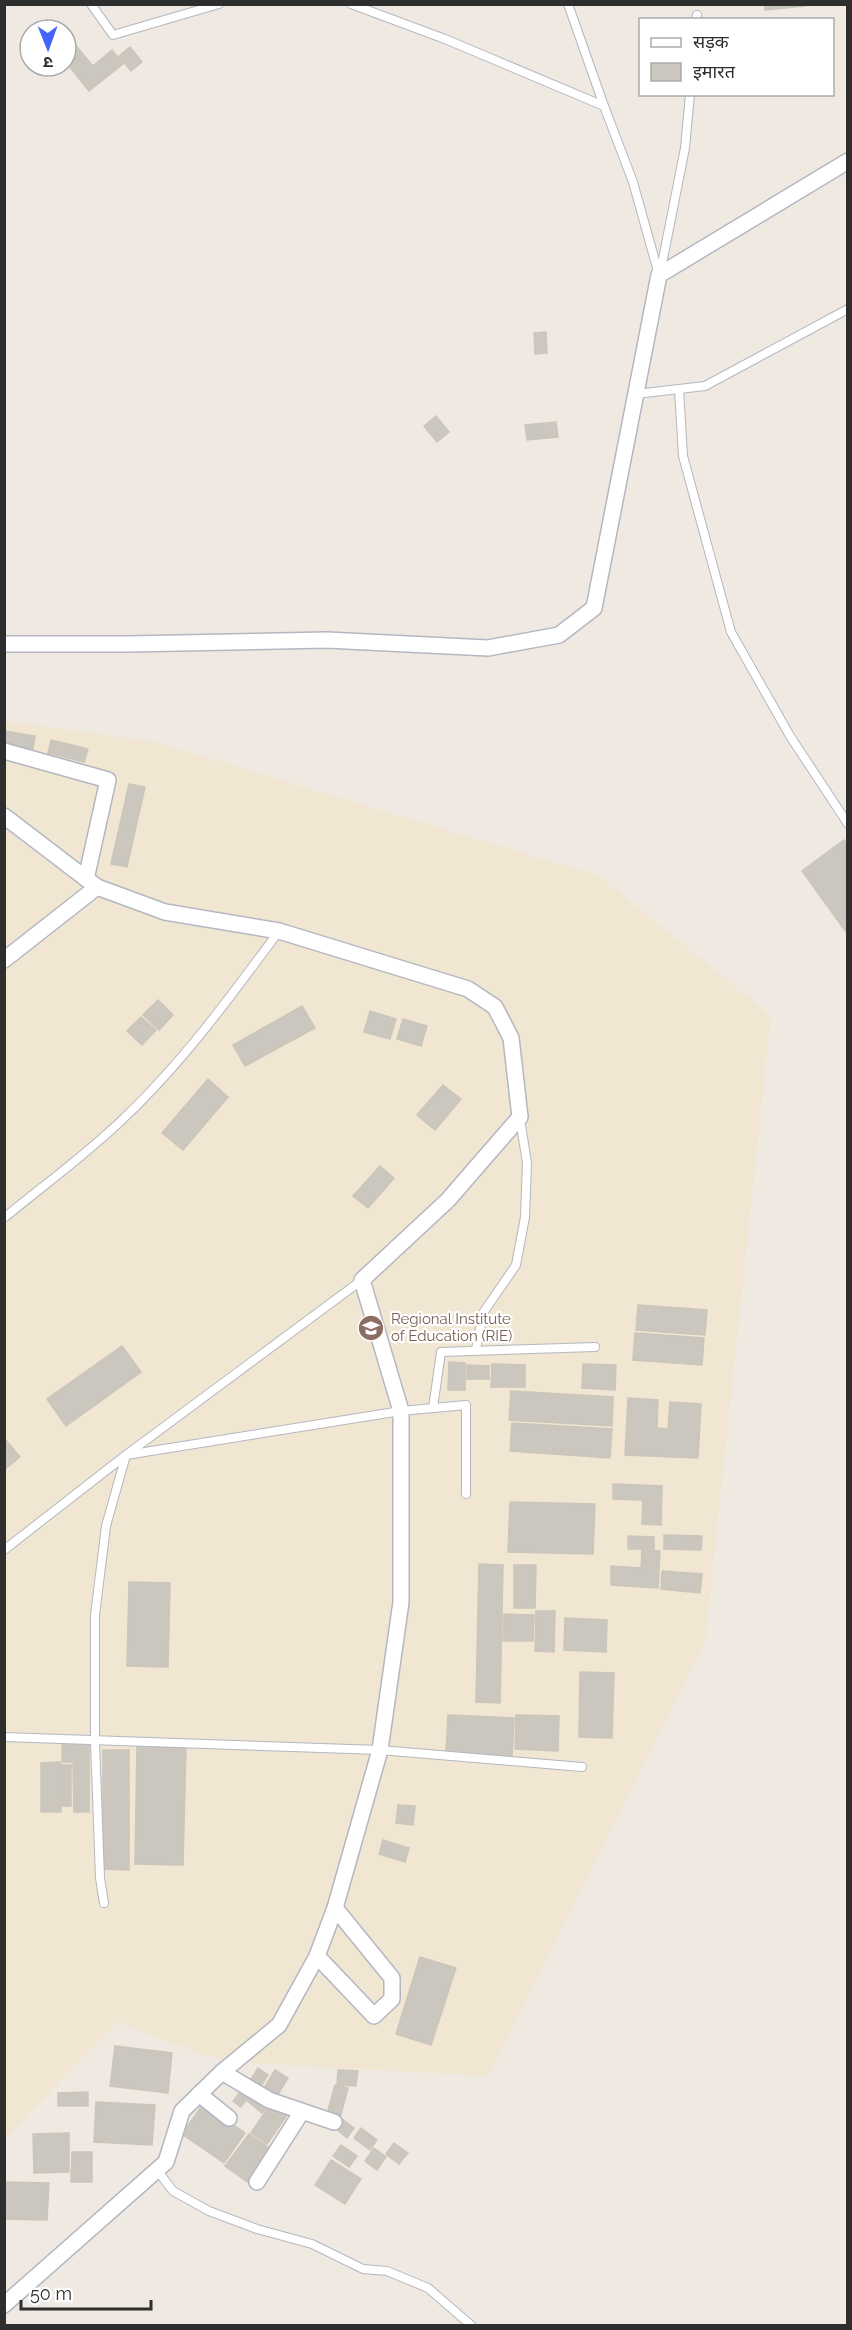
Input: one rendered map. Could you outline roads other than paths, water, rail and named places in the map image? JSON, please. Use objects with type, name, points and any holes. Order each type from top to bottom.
[{"type":"street","points":[[4,644],[128,644],[327,639],[488,648],[559,635],[594,608],[659,275],[848,160]]},
{"type":"street","points":[[4,751],[108,780],[91,883],[4,960]]},
{"type":"street","points":[[4,816],[91,883],[165,912],[279,931],[468,989],[495,1007],[511,1038],[520,1117],[448,1200],[362,1280],[401,1410],[401,1602],[380,1750],[335,1908],[317,1956],[279,2025],[222,2072],[182,2111],[166,2162],[4,2305]]},
{"type":"street","points":[[317,1956],[374,2016],[392,1999],[392,1978],[335,1908]]},
{"type":"street","points":[[222,2072],[269,2100],[301,2113],[334,2122]]},
{"type":"street","points":[[199,2094],[229,2118]]},
{"type":"street","points":[[257,2182],[301,2113]]},
{"type":"lane","points":[[91,4],[113,35],[219,4]]},
{"type":"lane","points":[[351,4],[445,39],[604,106]]},
{"type":"lane","points":[[568,4],[633,182],[659,275]]},
{"type":"lane","points":[[659,275],[685,148],[690,96]]},
{"type":"lane","points":[[636,394],[705,386],[848,309]]},
{"type":"lane","points":[[679,389],[683,456],[731,632],[790,736],[848,824]]},
{"type":"lane","points":[[4,1218],[124,1119],[170,1071],[216,1017],[279,931]]},
{"type":"lane","points":[[476,1349],[483,1313],[516,1265],[525,1217],[527,1163],[520,1117]]},
{"type":"lane","points":[[4,1550],[126,1455],[362,1280]]},
{"type":"lane","points":[[434,1408],[441,1352],[476,1349],[595,1347]]},
{"type":"lane","points":[[126,1455],[401,1410],[466,1405],[466,1494]]},
{"type":"lane","points":[[104,1903],[100,1878],[95,1741],[95,1615],[106,1526],[126,1455]]},
{"type":"lane","points":[[4,1737],[380,1750],[582,1767]]},
{"type":"lane","points":[[157,2170],[173,2191],[209,2211],[257,2229],[312,2244],[363,2269],[387,2271],[428,2288],[472,2325]]},
{"type":"place","name":"Regional Institute of Education (RIE)","points":[[371,1328]]}]
